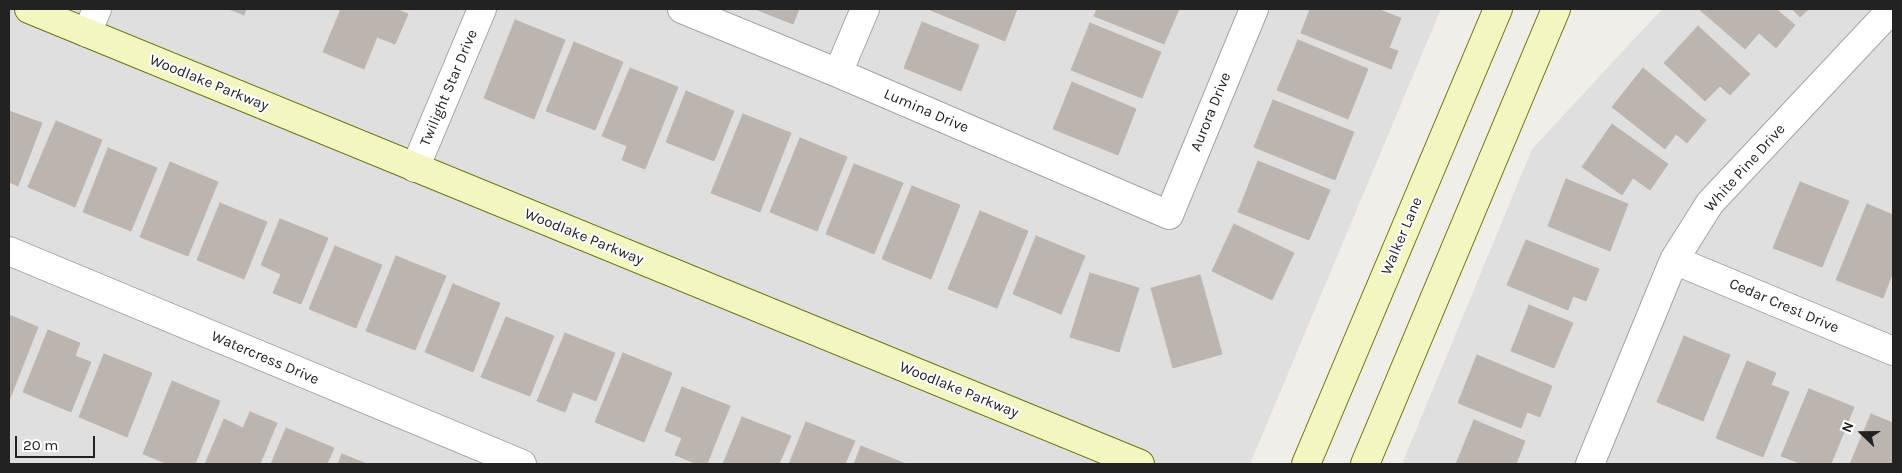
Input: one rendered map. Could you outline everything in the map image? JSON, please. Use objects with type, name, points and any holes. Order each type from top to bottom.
[{"type":"street","name":"Woodlake Parkway","points":[[29,9],[92,21],[415,168],[1140,464]]},
{"type":"street","name":"Twilight Star Drive","points":[[415,168],[482,9]]},
{"type":"street","name":"Lumina Drive","points":[[682,9],[838,73],[1169,215]]},
{"type":"street","points":[[838,73],[865,9]]},
{"type":"street","name":"Aurora Drive","points":[[1169,215],[1254,9]]},
{"type":"street","name":"Walker Lane","points":[[1306,464],[1498,9]]},
{"type":"street","points":[[1365,464],[1556,9]]},
{"type":"street","name":"White Pine Drive","points":[[1590,464],[1674,260],[1710,203],[1892,9]]},
{"type":"street","name":"Watercress Drive","points":[[9,252],[522,464]]},
{"type":"street","name":"Cedar Crest Drive","points":[[1674,260],[1893,352]]},
{"type":"shaded area","points":[[9,9],[1441,9],[1250,464],[9,464]]},
{"type":"shaded area","points":[[1662,9],[1893,9],[1893,464],[1402,464],[1532,149]]},
{"type":"building","points":[[229,9],[246,9],[244,15]]},
{"type":"building","points":[[341,9],[396,9],[408,14],[395,44],[377,37],[364,69],[323,52]]},
{"type":"building","points":[[755,9],[799,9],[793,24]]},
{"type":"building","points":[[928,9],[1017,9],[1005,41]]},
{"type":"building","points":[[1097,9],[1179,9],[1164,44],[1094,16]]},
{"type":"building","points":[[1310,9],[1377,9],[1401,18],[1389,48],[1398,51],[1391,69],[1301,33]]},
{"type":"building","points":[[1699,9],[1776,9],[1795,25],[1776,48],[1759,33],[1745,49]]},
{"type":"building","points":[[1792,9],[1809,9],[1800,17]]},
{"type":"building","points":[[515,20],[565,40],[534,119],[484,98]]},
{"type":"building","points":[[922,22],[979,45],[961,91],[904,68]]},
{"type":"building","points":[[1090,23],[1161,52],[1142,98],[1071,70]]},
{"type":"building","points":[[1698,26],[1750,74],[1730,95],[1720,86],[1705,101],[1664,63]]},
{"type":"building","points":[[1298,40],[1368,69],[1348,119],[1277,90]]},
{"type":"building","points":[[574,42],[623,62],[595,130],[546,111]]},
{"type":"building","points":[[630,68],[678,87],[645,169],[622,160],[627,146],[602,136]]},
{"type":"building","points":[[1643,68],[1706,120],[1687,143],[1676,134],[1665,149],[1612,107]]},
{"type":"building","points":[[1072,82],[1136,109],[1118,155],[1053,129]]},
{"type":"building","points":[[686,91],[734,111],[714,161],[666,142]]},
{"type":"building","points":[[1273,100],[1354,132],[1335,180],[1254,147]]},
{"type":"building","points":[[9,111],[42,123],[18,186],[9,182]]},
{"type":"building","points":[[743,114],[791,133],[760,212],[711,193]]},
{"type":"building","points":[[56,121],[102,140],[75,207],[28,187]]},
{"type":"building","points":[[1612,124],[1668,164],[1650,190],[1633,178],[1622,195],[1582,167]]},
{"type":"building","points":[[800,138],[847,157],[817,231],[770,212]]},
{"type":"building","points":[[108,148],[157,168],[131,231],[83,212]]},
{"type":"building","points":[[1258,161],[1330,190],[1309,240],[1238,212]]},
{"type":"building","points":[[170,162],[218,182],[188,256],[140,237]]},
{"type":"building","points":[[854,164],[903,183],[874,254],[826,234]]},
{"type":"building","points":[[1566,179],[1628,204],[1610,251],[1548,226]]},
{"type":"building","points":[[1800,182],[1849,201],[1822,267],[1773,248]]},
{"type":"building","points":[[912,186],[960,205],[931,279],[882,259]]},
{"type":"building","points":[[220,203],[267,222],[244,279],[197,260]]},
{"type":"building","points":[[1867,204],[1893,215],[1893,272],[1883,298],[1836,280]]},
{"type":"building","points":[[980,211],[1028,231],[997,308],[948,289]]},
{"type":"building","points":[[280,219],[328,238],[301,304],[273,293],[281,274],[261,265]]},
{"type":"building","points":[[1234,224],[1294,253],[1272,300],[1212,271]]},
{"type":"building","points":[[1036,236],[1085,256],[1061,314],[1013,294]]},
{"type":"building","points":[[1526,240],[1599,269],[1586,301],[1573,296],[1568,310],[1507,285]]},
{"type":"building","points":[[335,246],[382,265],[356,328],[309,309]]},
{"type":"building","points":[[396,256],[446,276],[415,350],[366,331]]},
{"type":"building","points":[[1090,273],[1139,288],[1119,352],[1070,337]]},
{"type":"building","points":[[1200,275],[1222,354],[1173,368],[1151,288]]},
{"type":"building","points":[[453,284],[500,303],[473,372],[425,352]]},
{"type":"building","points":[[1529,305],[1573,323],[1554,368],[1511,351]]},
{"type":"building","points":[[9,315],[38,327],[9,401]]},
{"type":"building","points":[[506,317],[554,336],[530,396],[481,377]]},
{"type":"building","points":[[48,330],[80,343],[75,356],[91,362],[71,412],[23,392]]},
{"type":"building","points":[[565,333],[615,353],[596,401],[573,392],[565,412],[537,401]]},
{"type":"building","points":[[1684,336],[1730,355],[1703,421],[1657,402]]},
{"type":"building","points":[[623,353],[672,373],[644,442],[595,422]]},
{"type":"building","points":[[104,354],[152,373],[127,437],[79,417]]},
{"type":"building","points":[[1477,355],[1552,386],[1540,417],[1527,412],[1521,428],[1458,403]]},
{"type":"building","points":[[1747,361],[1776,373],[1771,385],[1789,392],[1763,457],[1716,438]]},
{"type":"building","points":[[172,381],[220,401],[195,464],[168,464],[143,454]]},
{"type":"building","points":[[682,387],[730,406],[707,464],[697,464],[675,455],[682,438],[665,431]]},
{"type":"building","points":[[1809,389],[1854,407],[1831,464],[1802,464],[1781,456]]},
{"type":"building","points":[[250,412],[277,423],[260,464],[205,464],[224,419],[243,428]]},
{"type":"building","points":[[1871,414],[1893,423],[1893,464],[1850,464]]},
{"type":"building","points":[[742,417],[791,436],[779,464],[723,464]]},
{"type":"building","points":[[1474,420],[1525,441],[1516,464],[1456,464]]},
{"type":"building","points":[[806,422],[855,441],[845,464],[789,464]]},
{"type":"building","points":[[286,428],[334,448],[327,464],[271,464]]},
{"type":"building","points":[[861,446],[906,464],[854,464]]},
{"type":"building","points":[[342,454],[367,464],[338,464]]}]
